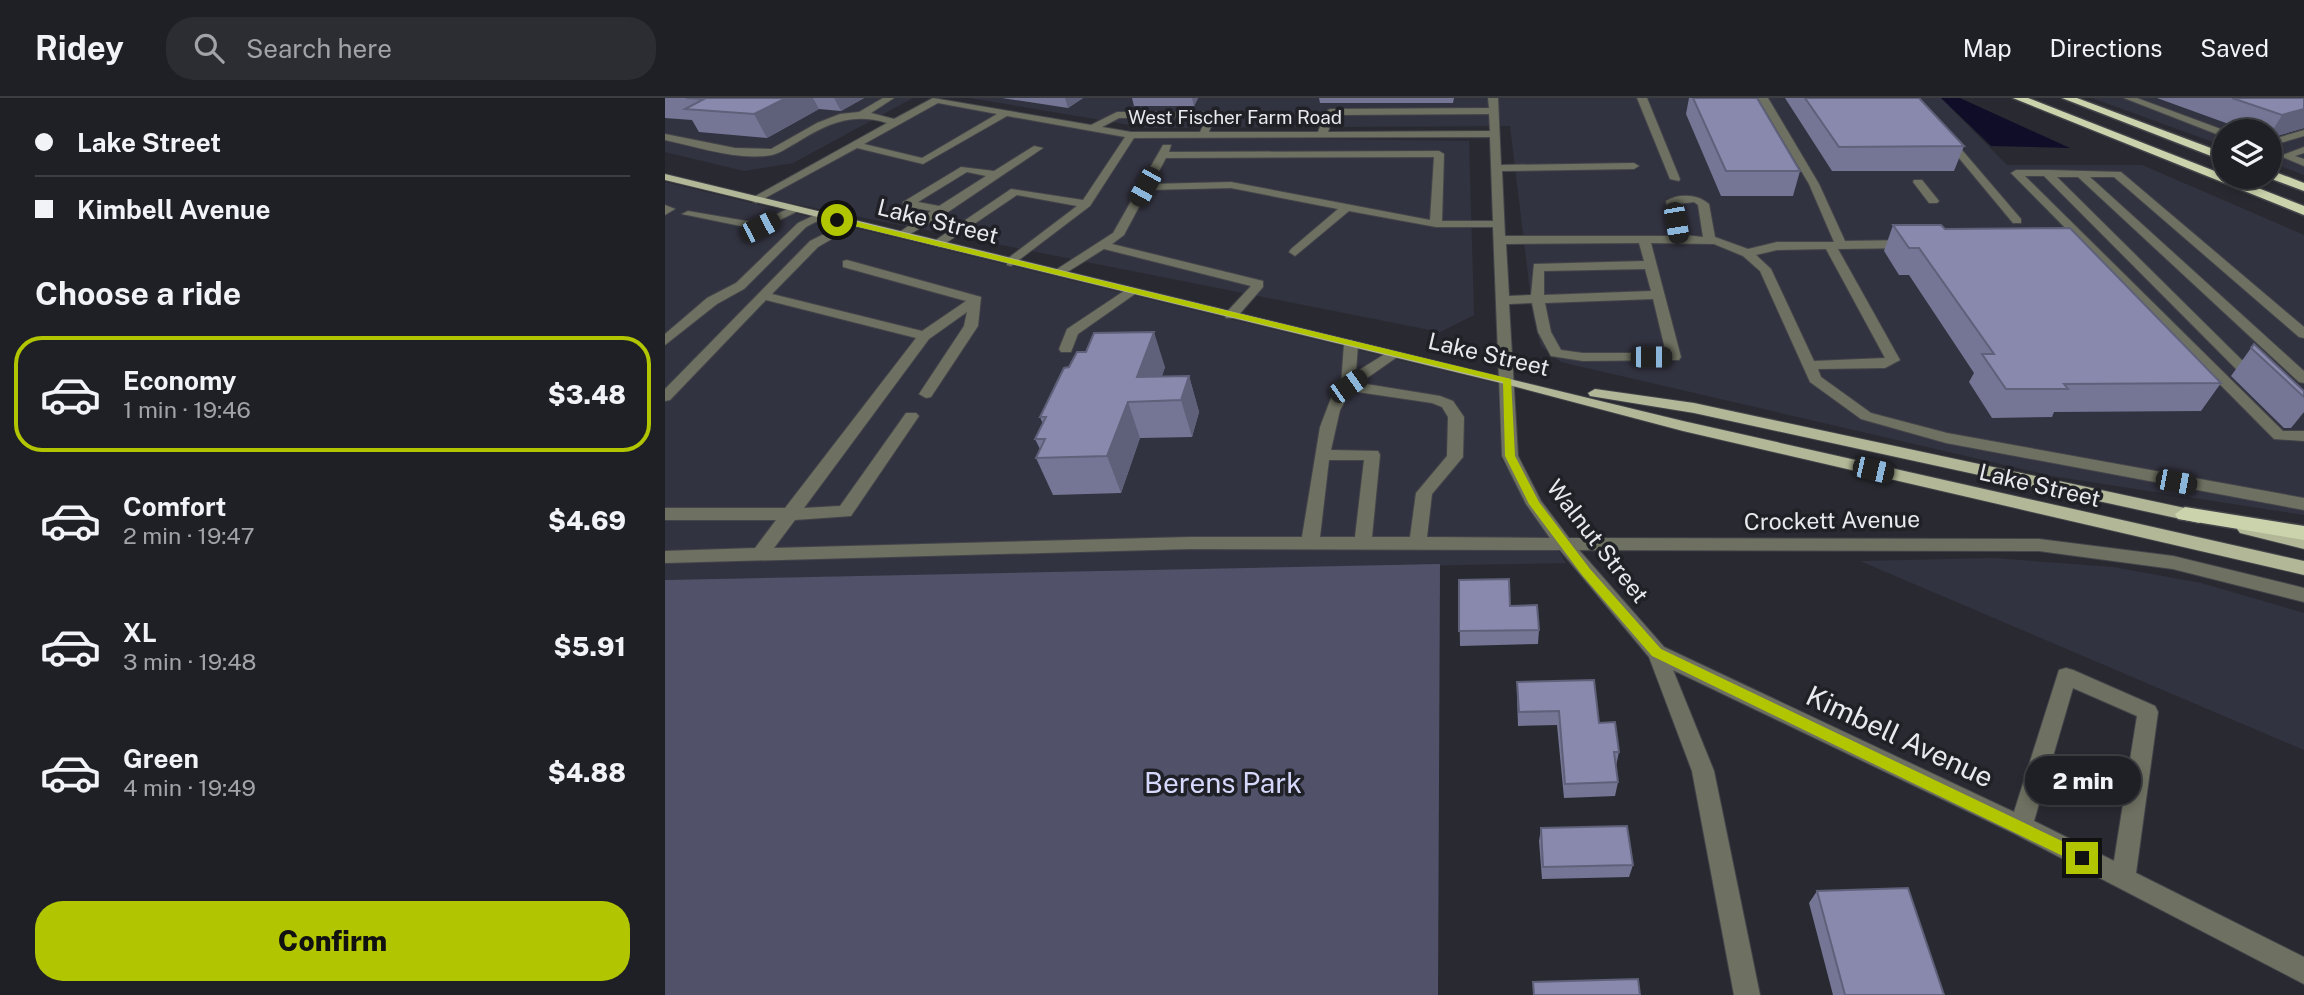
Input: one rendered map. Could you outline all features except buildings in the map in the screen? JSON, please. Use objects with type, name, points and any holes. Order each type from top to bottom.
[{"type":"highway","points":[[2018,98],[2304,211]]},
{"type":"highway","points":[[2067,98],[2212,152]]},
{"type":"highway","points":[[2282,179],[2304,187]]},
{"type":"highway","points":[[2185,514],[2304,533]]},
{"type":"main road","name":"Lake Street","points":[[665,177],[1508,381],[1683,426],[2304,568]]},
{"type":"main road","name":"Lake Street","points":[[1508,381],[1694,408],[2185,514],[2304,543]]},
{"type":"street","points":[[861,115],[889,98]]},
{"type":"street","name":"Walnut Street","points":[[1493,98],[1510,456],[1534,504],[1564,544],[1657,653],[1703,771],[1747,995]]},
{"type":"street","points":[[1642,98],[1675,179]]},
{"type":"street","points":[[1763,98],[1814,184],[1836,245],[1893,360],[1885,364],[1809,365]]},
{"type":"street","points":[[2129,98],[2212,129]]},
{"type":"street","points":[[756,200],[938,99]]},
{"type":"street","name":"West Fischer Farm Road","points":[[938,99],[1131,135],[1495,134]]},
{"type":"street","points":[[1322,134],[1330,112],[1494,111]]},
{"type":"street","points":[[856,145],[923,160],[1005,113]]},
{"type":"street","points":[[1091,129],[1117,115],[1213,114],[1203,135]]},
{"type":"street","points":[[665,137],[714,148],[771,152],[832,118],[861,115],[896,123]]},
{"type":"street","points":[[1940,129],[2017,220]]},
{"type":"street","points":[[2282,139],[2304,133]]},
{"type":"street","points":[[1398,154],[1400,134]]},
{"type":"street","points":[[1011,262],[1086,204],[1131,135]]},
{"type":"street","points":[[1057,273],[1118,236],[1174,135]]},
{"type":"street","points":[[901,235],[1038,148]]},
{"type":"street","points":[[2304,150],[2285,156],[2304,163]]},
{"type":"street","points":[[1163,155],[1439,154],[1436,224]]},
{"type":"street","points":[[1497,168],[1634,166]]},
{"type":"street","points":[[944,210],[907,204],[965,169],[997,175]]},
{"type":"street","points":[[2304,334],[2117,174],[2016,173],[2279,436],[2304,436]]},
{"type":"street","points":[[2047,173],[2265,390]]},
{"type":"street","points":[[2081,174],[2304,379]]},
{"type":"street","points":[[1918,182],[1933,201]]},
{"type":"street","points":[[1145,187],[1231,185],[1436,224],[1501,232],[1710,241],[1747,253],[1765,269],[1815,379],[1866,416],[1900,428],[2304,504]]},
{"type":"street","points":[[936,244],[1015,191],[1086,204]]},
{"type":"street","points":[[1679,239],[1672,201],[1696,199],[1703,204],[1710,241]]},
{"type":"street","points":[[1295,252],[1345,208]]},
{"type":"street","points":[[760,227],[794,209]]},
{"type":"street","points":[[688,214],[794,233]]},
{"type":"street","points":[[665,341],[712,301],[740,286],[794,233],[821,216]]},
{"type":"street","points":[[668,390],[814,244],[852,223]]},
{"type":"street","points":[[1644,239],[1674,357],[1583,357],[1556,353],[1543,335],[1537,299],[1538,267],[1650,265]]},
{"type":"street","points":[[1747,253],[1777,246],[1923,244]]},
{"type":"street","points":[[1103,246],[1259,284],[1231,315]]},
{"type":"street","points":[[847,264],[976,300]]},
{"type":"street","points":[[1066,349],[1072,332],[1130,291]]},
{"type":"street","points":[[1504,300],[1657,295]]},
{"type":"street","points":[[764,296],[924,336]]},
{"type":"street","points":[[760,554],[924,336],[976,300]]},
{"type":"street","points":[[926,394],[971,326],[976,300]]},
{"type":"street","points":[[1348,386],[1351,344]]},
{"type":"street","points":[[1310,543],[1336,400],[1348,386],[1393,355]]},
{"type":"street","points":[[1348,386],[1435,399],[1448,404],[1456,417],[1455,457],[1424,493],[1418,544]]},
{"type":"street","points":[[665,514],[845,512],[911,416]]},
{"type":"street","points":[[1324,455],[1372,455],[1363,543]]},
{"type":"street","name":"Crockett Avenue","points":[[665,557],[1310,543],[1815,546],[1951,543],[2099,550],[2259,581],[2304,595]]},
{"type":"street","name":"Kimbell Avenue","points":[[1657,653],[2021,826],[2304,971]]},
{"type":"street","points":[[2021,826],[2066,676],[2148,712],[2123,880]]},
{"type":"shaded area","points":[[665,98],[913,98],[793,163],[744,171],[665,152]]},
{"type":"shaded area","points":[[970,98],[1941,98],[2007,165],[2142,165],[2304,235],[2304,515],[2052,476],[1561,362],[1541,346],[1533,316],[1510,126],[1148,128]]},
{"type":"shaded area","points":[[1941,98],[1960,98],[2070,148],[1991,146]]},
{"type":"shaded area","points":[[2092,98],[2304,98],[2304,175],[2282,167],[2282,119],[2212,119],[2212,142]]},
{"type":"shaded area","points":[[937,102],[1118,136],[1469,141],[1474,315],[1440,332],[764,198]]},
{"type":"shaded area","points":[[665,182],[1498,384],[1501,459],[1566,563],[665,580]]},
{"type":"shaded area","points":[[1993,558],[2113,567],[2201,583],[2304,613],[2304,750],[1860,561]]},
{"type":"green space","name":"Berens Park","points":[[1440,564],[1438,995],[665,995],[665,580]]},
{"type":"route","points":[[837,220],[1508,381],[1510,456],[1534,504],[1586,572],[1657,653],[2021,826],[2082,858]]}]
